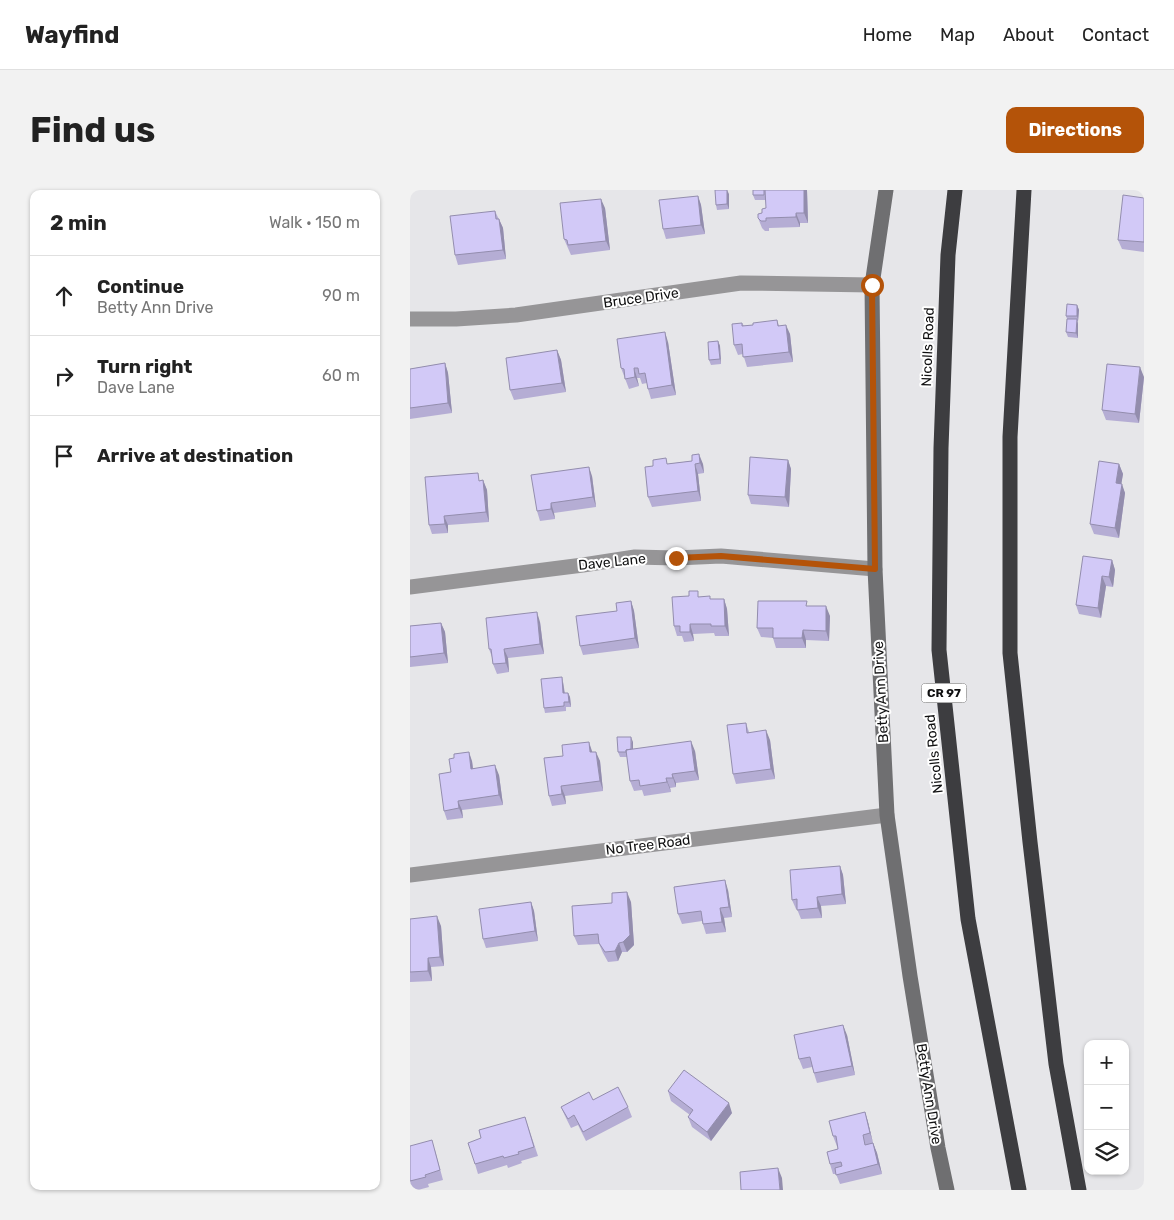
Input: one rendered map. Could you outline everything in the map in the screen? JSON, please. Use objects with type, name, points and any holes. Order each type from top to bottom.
[{"type":"highway","name":"Nicolls Road","points":[[955,190],[948,255],[941,429],[939,650],[968,919],[1018,1190]]},
{"type":"highway","points":[[1024,190],[1010,436],[1010,653],[1056,1064],[1079,1190]]},
{"type":"street","name":"Betty Ann Drive","points":[[886,190],[872,285],[875,569],[887,815],[913,995],[938,1148],[947,1190]]},
{"type":"street","name":"Bruce Drive","points":[[410,319],[456,319],[516,315],[741,283],[872,285]]},
{"type":"street","name":"Dave Lane","points":[[410,588],[635,557],[721,556],[875,569]]},
{"type":"street","name":"No Tree Road","points":[[410,875],[887,815]]},
{"type":"building","points":[[715,190],[727,190],[727,204],[716,205]]},
{"type":"building","points":[[753,190],[764,190],[764,195],[753,195]]},
{"type":"building","points":[[765,190],[804,190],[804,213],[796,213],[796,217],[766,218],[766,221],[761,221],[758,218],[758,214],[762,213],[762,209],[766,208]]},
{"type":"building","points":[[1123,195],[1144,198],[1144,242],[1118,240]]},
{"type":"building","points":[[698,196],[701,225],[663,229],[659,200]]},
{"type":"building","points":[[601,199],[606,241],[568,245],[567,240],[564,239],[560,203]]},
{"type":"building","points":[[495,211],[496,219],[499,219],[503,250],[455,255],[450,216]]},
{"type":"building","points":[[1067,304],[1077,305],[1077,316],[1066,316]]},
{"type":"building","points":[[1067,319],[1077,319],[1076,333],[1066,332]]},
{"type":"building","points":[[777,320],[778,326],[786,325],[789,352],[743,357],[742,344],[734,345],[732,324],[742,323],[742,326]]},
{"type":"building","points":[[665,332],[672,385],[648,389],[645,373],[639,374],[638,368],[634,368],[635,377],[625,379],[624,369],[621,368],[617,339]]},
{"type":"building","points":[[718,341],[720,359],[709,360],[708,342]]},
{"type":"building","points":[[557,350],[562,383],[510,390],[506,358]]},
{"type":"building","points":[[445,363],[448,403],[410,408],[410,369]]},
{"type":"building","points":[[1107,364],[1140,367],[1135,414],[1102,410]]},
{"type":"building","points":[[699,454],[700,463],[695,464],[698,491],[648,497],[645,467],[653,466],[653,460],[666,458],[667,464],[692,461],[692,455]]},
{"type":"building","points":[[750,457],[788,460],[785,497],[748,495]]},
{"type":"building","points":[[1099,461],[1119,464],[1116,483],[1122,484],[1115,528],[1090,524]]},
{"type":"building","points":[[589,467],[593,497],[551,503],[551,509],[537,511],[531,475]]},
{"type":"building","points":[[478,473],[479,481],[483,480],[486,512],[444,516],[445,524],[429,525],[425,477]]},
{"type":"building","points":[[1083,556],[1112,560],[1109,577],[1102,576],[1098,608],[1076,605]]},
{"type":"building","points":[[689,591],[698,591],[698,597],[710,596],[710,599],[724,599],[725,626],[690,624],[690,632],[680,632],[680,626],[674,626],[672,597],[689,596]]},
{"type":"building","points":[[631,601],[635,638],[580,646],[576,616],[617,611],[616,603]]},
{"type":"building","points":[[758,601],[807,601],[806,606],[826,606],[826,631],[803,630],[802,638],[773,638],[773,628],[757,628]]},
{"type":"building","points":[[537,612],[540,644],[504,649],[506,663],[493,664],[491,649],[489,649],[486,618]]},
{"type":"building","points":[[441,623],[444,653],[410,657],[410,626]]},
{"type":"building","points":[[562,677],[563,693],[568,693],[569,702],[564,702],[564,706],[544,708],[541,679]]},
{"type":"building","points":[[746,723],[747,733],[766,730],[771,769],[733,774],[727,725]]},
{"type":"building","points":[[617,737],[631,737],[631,749],[626,750],[626,752],[618,752]]},
{"type":"building","points":[[691,741],[695,771],[672,774],[673,778],[666,778],[667,782],[640,786],[639,780],[630,781],[626,750]]},
{"type":"building","points":[[589,742],[590,752],[596,752],[600,781],[561,786],[562,794],[549,796],[544,758],[563,756],[562,745]]},
{"type":"building","points":[[469,752],[471,769],[495,765],[499,795],[458,801],[459,808],[444,811],[439,774],[451,772],[449,759],[454,758],[454,754]]},
{"type":"building","points":[[840,866],[842,894],[817,897],[818,908],[797,910],[797,899],[792,900],[790,870]]},
{"type":"building","points":[[725,880],[729,907],[720,908],[722,922],[703,924],[701,911],[678,914],[674,887]]},
{"type":"building","points":[[627,892],[630,935],[623,942],[619,943],[615,951],[605,952],[599,943],[598,934],[574,936],[572,906],[612,903],[612,893]]},
{"type":"building","points":[[531,902],[535,931],[483,939],[479,909]]},
{"type":"building","points":[[437,916],[440,957],[428,958],[428,971],[410,972],[410,919]]},
{"type":"building","points":[[843,1025],[852,1066],[814,1073],[810,1057],[799,1059],[794,1035]]},
{"type":"building","points":[[684,1070],[729,1103],[707,1132],[688,1117],[693,1110],[668,1091]]},
{"type":"building","points":[[618,1087],[628,1107],[583,1132],[574,1115],[568,1119],[561,1107],[589,1092],[593,1100]]},
{"type":"building","points":[[865,1112],[870,1133],[863,1135],[865,1145],[873,1143],[878,1164],[836,1175],[835,1168],[842,1166],[841,1162],[830,1164],[827,1152],[838,1149],[836,1136],[833,1136],[829,1121]]},
{"type":"building","points":[[525,1117],[534,1147],[518,1152],[519,1154],[504,1158],[503,1156],[475,1164],[468,1143],[481,1138],[479,1130]]},
{"type":"building","points":[[432,1140],[440,1170],[425,1175],[426,1177],[410,1181],[410,1146]]},
{"type":"building","points":[[778,1168],[780,1190],[741,1190],[740,1172]]},
{"type":"route","points":[[676,558],[721,556],[875,569],[872,285]]}]
